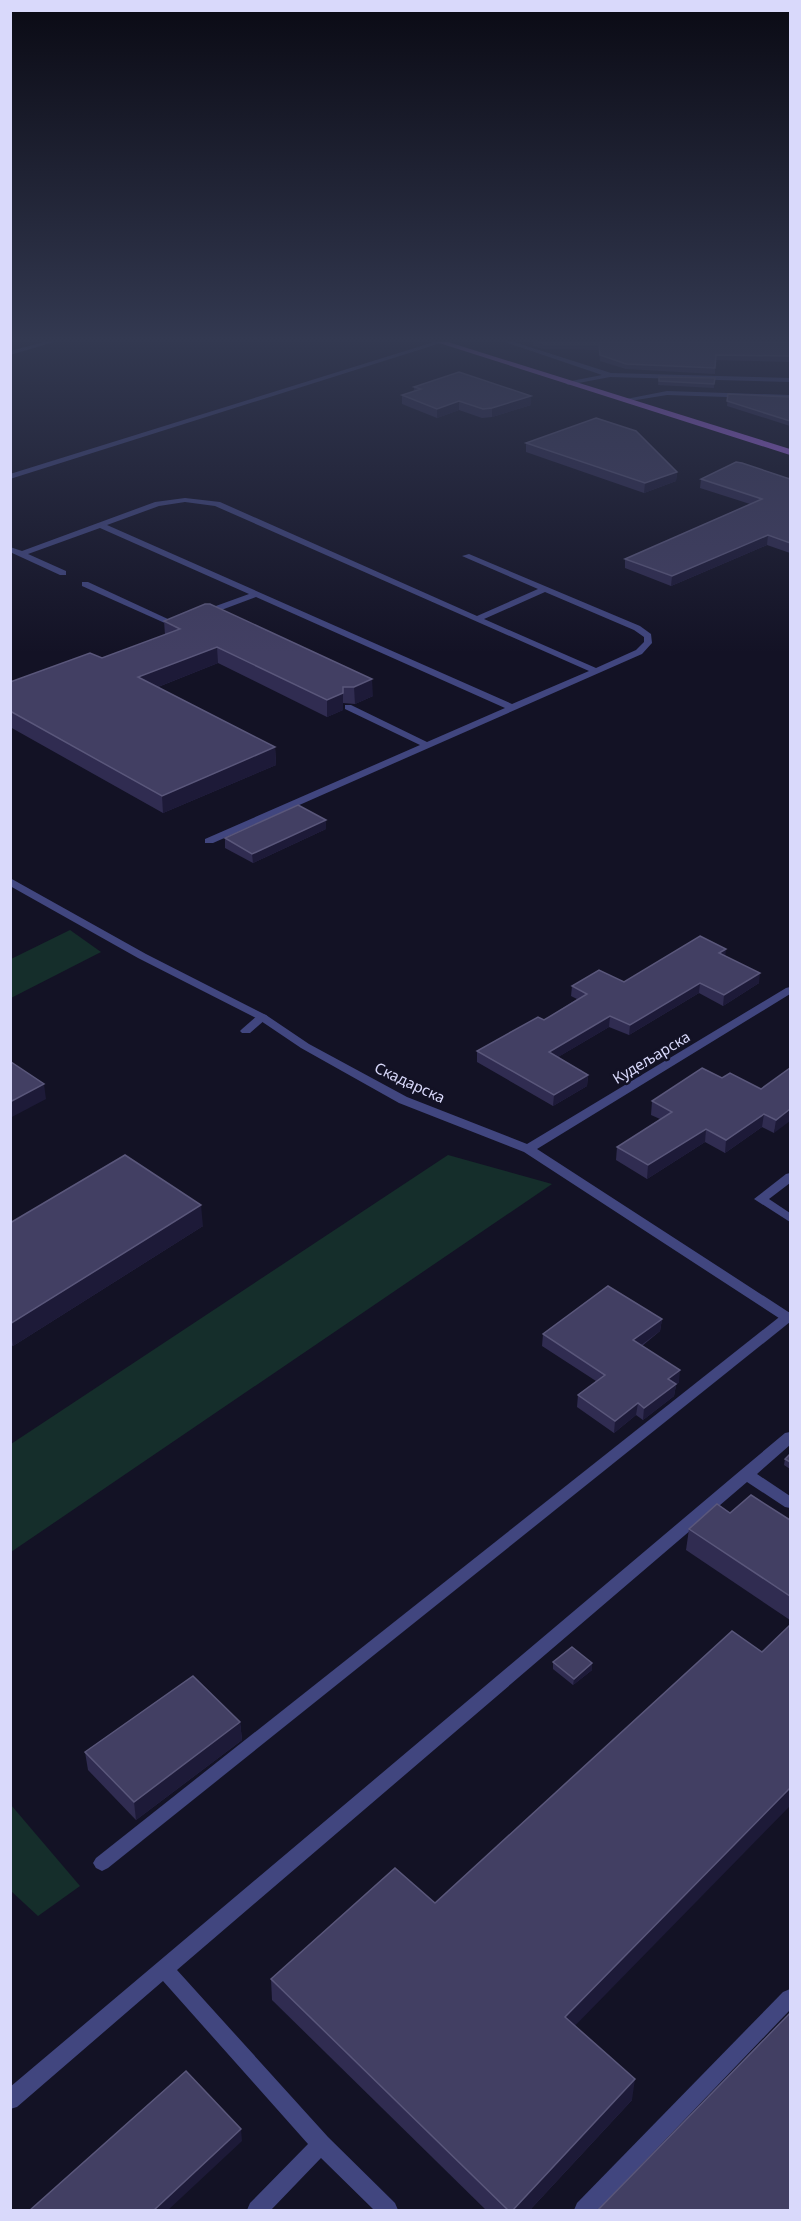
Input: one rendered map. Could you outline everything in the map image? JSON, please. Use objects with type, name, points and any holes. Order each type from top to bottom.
[{"type":"main road","points":[[770,446],[790,452]]},
{"type":"street","points":[[10,477],[110,446]]},
{"type":"street","points":[[21,554],[172,501],[193,500],[216,504],[596,671]]},
{"type":"street","points":[[100,525],[511,707]]},
{"type":"street","points":[[10,549],[63,573]]},
{"type":"street","points":[[209,841],[639,652],[648,643],[648,636],[637,627],[466,556]]},
{"type":"street","points":[[85,584],[181,624]]},
{"type":"street","points":[[477,619],[545,589]]},
{"type":"street","points":[[195,617],[257,594]]},
{"type":"street","points":[[348,707],[427,746]]},
{"type":"street","name":"Скадарска","points":[[10,881],[142,956],[262,1017],[305,1046],[403,1100],[528,1149],[789,1318]]},
{"type":"street","name":"Кудељарска","points":[[528,1149],[790,990]]},
{"type":"street","points":[[246,1031],[262,1017]]},
{"type":"street","points":[[790,1178],[760,1199],[790,1218]]},
{"type":"street","points":[[102,1863],[789,1318]]},
{"type":"street","points":[[10,2100],[790,1437]]},
{"type":"street","points":[[746,1474],[790,1503]]},
{"type":"street","points":[[164,1969],[321,2144],[388,2211]]},
{"type":"street","points":[[584,2211],[790,1998]]},
{"type":"street","points":[[257,2211],[321,2144]]},
{"type":"green space","points":[[70,930],[101,952],[11,998],[11,959]]},
{"type":"green space","points":[[448,1155],[552,1184],[11,1552],[11,1444]]},
{"type":"green space","points":[[11,1805],[80,1886],[38,1916],[11,1891]]},
{"type":"building","points":[[534,446],[651,446],[677,472],[645,483]]},
{"type":"building","points":[[736,462],[790,479],[790,543],[768,535],[672,576],[625,559],[762,499],[701,479]]},
{"type":"building","points":[[210,604],[372,679],[354,687],[343,687],[343,693],[327,700],[217,647],[138,677],[275,747],[162,796],[10,711],[10,682],[90,653],[102,658],[180,629],[164,621]]},
{"type":"building","points":[[298,805],[326,820],[252,854],[225,838]]},
{"type":"building","points":[[700,936],[726,949],[719,953],[760,973],[724,995],[700,983],[630,1025],[610,1016],[549,1052],[588,1075],[554,1095],[477,1051],[538,1017],[544,1020],[587,994],[572,986],[599,970],[624,982]]},
{"type":"building","points":[[11,1062],[44,1084],[10,1102]]},
{"type":"building","points":[[702,1068],[722,1078],[730,1073],[761,1089],[790,1068],[790,1109],[776,1120],[764,1114],[726,1140],[706,1129],[648,1165],[617,1147],[672,1112],[652,1101]]},
{"type":"building","points":[[125,1155],[201,1205],[10,1324],[10,1223]]},
{"type":"building","points":[[608,1286],[662,1319],[633,1340],[680,1370],[668,1379],[676,1384],[644,1408],[638,1403],[615,1421],[578,1395],[605,1375],[543,1334]]},
{"type":"building","points":[[751,1495],[790,1520],[790,1596],[689,1529],[717,1504],[730,1513]]},
{"type":"building","points":[[790,1625],[790,1788],[565,2017],[635,2079],[512,2211],[509,2211],[271,1979],[395,1868],[435,1903],[732,1631],[762,1652]]},
{"type":"building","points":[[572,1647],[592,1663],[574,1679],[553,1662]]},
{"type":"building","points":[[193,1676],[240,1722],[134,1802],[85,1752]]},
{"type":"building","points":[[790,2013],[790,2211],[597,2211]]},
{"type":"building","points":[[186,2071],[241,2129],[153,2211],[29,2211]]}]
